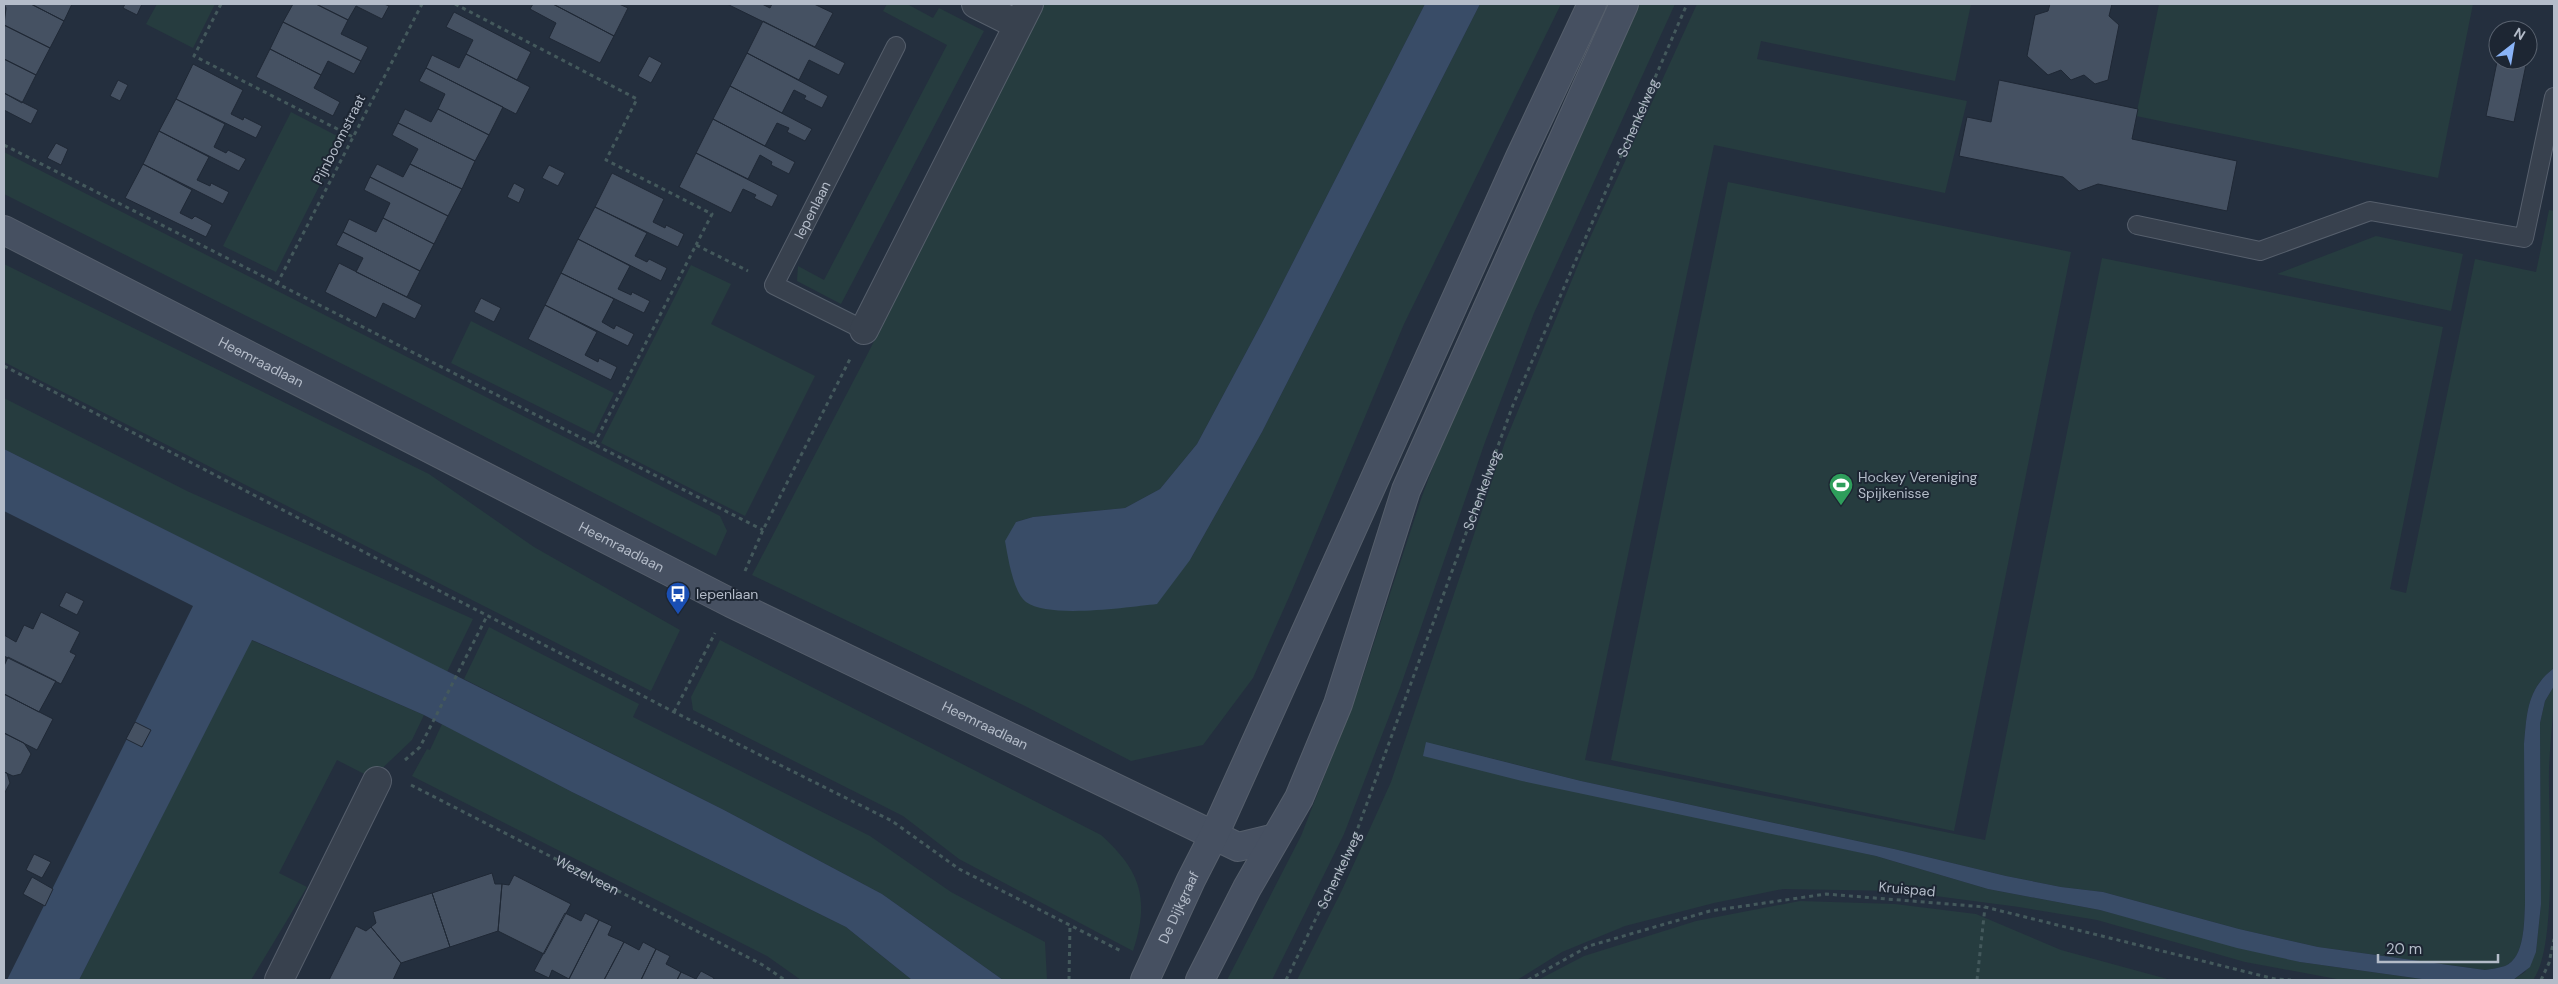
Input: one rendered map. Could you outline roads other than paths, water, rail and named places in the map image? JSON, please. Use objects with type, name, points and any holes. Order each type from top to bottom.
[{"type":"main road","points":[[1214,835],[1520,157],[1592,4]]},
{"type":"main road","points":[[1200,980],[1246,888],[1299,798],[1338,704],[1406,490],[1624,4]]},
{"type":"main road","name":"Heemraadlaan","points":[[4,230],[731,603],[1238,847]]},
{"type":"main road","name":"De Dijkgraaf","points":[[1148,974],[1214,835]]},
{"type":"main road","points":[[1246,888],[1238,847],[1275,838]]},
{"type":"street","points":[[864,330],[1023,14],[976,4]]},
{"type":"street","points":[[280,980],[377,781]]},
{"type":"lane","name":"Iepenlaan","points":[[864,330],[774,285],[896,46]]},
{"type":"lane","points":[[2137,225],[2260,251],[2370,211],[2524,238],[2554,97]]},
{"type":"water","points":[[1425,4],[1480,4],[1262,432],[1190,560],[1157,604],[1070,611],[1037,607],[1026,602],[1021,597],[1014,583],[1005,541],[1016,522],[1033,517],[1125,508],[1160,489],[1197,444],[1265,317]]},
{"type":"water","points":[[4,449],[724,810],[882,894],[1003,980],[912,980],[846,927],[572,792],[424,715],[252,640],[79,980],[7,980],[193,606],[4,511]]},
{"type":"water","points":[[2554,668],[2554,686],[2545,701],[2540,723],[2541,904],[2536,952],[2530,967],[2513,980],[2429,980],[2300,962],[2237,948],[2100,910],[1988,889],[1876,856],[1522,781],[1423,756],[1426,742],[1581,781],[1894,849],[2006,876],[2061,887],[2103,892],[2239,929],[2318,947],[2485,970],[2505,966],[2512,962],[2520,948],[2524,929],[2525,904],[2524,744],[2526,722],[2533,693],[2538,684]]},
{"type":"place","name":"Hockey Vereniging Spijkenisse","points":[[1841,506]]},
{"type":"place","name":"Iepenlaan","points":[[678,615]]}]
